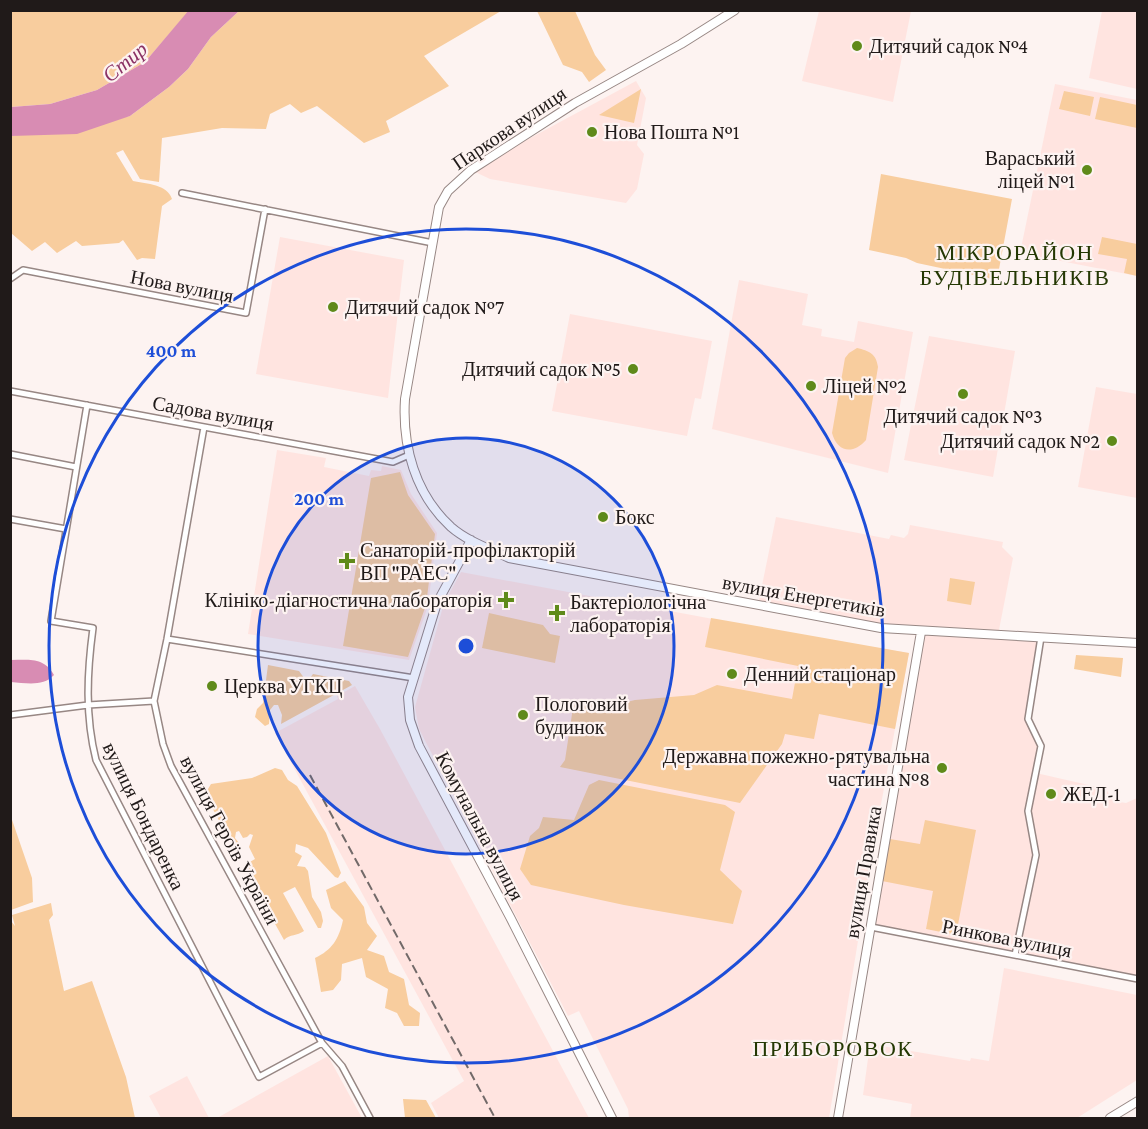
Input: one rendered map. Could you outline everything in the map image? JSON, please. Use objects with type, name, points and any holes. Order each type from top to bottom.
[{"type":"street","name":"Паркова вулиця","points":[[433,243],[439,207],[448,191],[471,170],[574,103],[681,44],[735,10]]},
{"type":"street","points":[[182,193],[433,243]]},
{"type":"street","name":"Нова вулиця","points":[[10,279],[23,270],[246,313],[265,209]]},
{"type":"street","name":"вулиця Енергетиків","points":[[433,243],[405,399],[404,425],[409,455],[416,477],[430,501],[452,527],[471,540],[509,558],[875,627],[921,632],[1137,643]]},
{"type":"street","name":"Садова вулиця","points":[[10,391],[393,462],[409,455]]},
{"type":"street","name":"вулиця Бондаренка","points":[[87,405],[51,621],[93,628],[89,660],[88,705],[89,730],[96,760],[259,1077],[322,1043]]},
{"type":"street","name":"вулиця Героїв України","points":[[204,427],[154,700],[163,744],[171,766],[322,1043],[342,1066],[370,1119]]},
{"type":"street","points":[[10,454],[76,467]]},
{"type":"street","points":[[10,519],[66,529]]},
{"type":"street","name":"Комунальна вулиця","points":[[471,540],[437,603],[408,696],[410,720],[418,746],[510,917],[612,1119]]},
{"type":"street","name":"вулиця Правика","points":[[838,1119],[921,632]]},
{"type":"street","points":[[1015,955],[1036,855],[1028,811],[1041,746],[1028,719],[1041,637]]},
{"type":"street","points":[[167,639],[414,678]]},
{"type":"street","points":[[10,715],[88,705],[154,700]]},
{"type":"street","name":"Ринкова вулиця","points":[[871,927],[1137,980]]},
{"type":"street","points":[[1110,1119],[1137,1101]]},
{"type":"shaded area","name":"Стир","points":[[189,10],[239,11],[211,37],[188,69],[169,87],[130,116],[77,134],[11,136],[11,107],[50,104],[97,90],[145,62]]},
{"type":"shaded area","points":[[11,11],[189,11],[145,62],[97,90],[50,104],[11,107]]},
{"type":"shaded area","points":[[239,11],[501,11],[424,56],[449,86],[386,121],[390,132],[364,143],[317,106],[301,113],[290,104],[270,114],[266,129],[222,128],[162,138],[159,182],[140,179],[123,150],[116,153],[133,181],[166,190],[172,199],[162,206],[155,259],[137,260],[123,240],[119,243],[82,246],[76,241],[57,253],[45,242],[32,251],[11,233],[11,136],[130,116],[169,87],[188,69],[211,37]]},
{"type":"shaded area","points":[[537,11],[575,11],[595,55],[606,70],[589,82],[582,72],[563,65]]},
{"type":"shaded area","name":"Дитячий садок №4","points":[[819,11],[911,11],[893,102],[802,81]]},
{"type":"shaded area","points":[[1102,11],[1137,11],[1137,89],[1089,78]]},
{"type":"shaded area","points":[[636,81],[646,98],[637,145],[644,154],[637,189],[626,203],[490,179],[471,170]]},
{"type":"shaded area","name":"Вараський ліцей №1","points":[[1055,84],[1137,100],[1137,276],[1020,253]]},
{"type":"shaded area","points":[[641,89],[634,123],[599,115]]},
{"type":"shaded area","points":[[1064,91],[1094,97],[1090,116],[1059,109]]},
{"type":"shaded area","points":[[1100,97],[1137,105],[1137,128],[1095,119]]},
{"type":"shaded area","points":[[881,174],[1012,199],[997,280],[869,250]]},
{"type":"shaded area","name":"Дитячий садок №7","points":[[280,237],[404,260],[388,398],[256,374]]},
{"type":"shaded area","points":[[1102,237],[1137,244],[1137,276],[1124,273],[1127,259],[1098,254]]},
{"type":"shaded area","name":"Ліцей №2","points":[[739,280],[808,294],[802,325],[822,329],[821,336],[854,342],[858,321],[913,332],[888,473],[712,429]]},
{"type":"shaded area","name":"Дитячий садок №5","points":[[570,314],[712,341],[701,399],[695,398],[687,436],[552,411]]},
{"type":"shaded area","name":"Дитячий садок №3","points":[[929,336],[1015,351],[993,477],[904,460]]},
{"type":"shaded area","points":[[857,348],[871,353],[878,367],[866,440],[856,448],[846,449],[838,444],[832,433],[845,358]]},
{"type":"shaded area","name":"Дитячий садок №2","points":[[1096,387],[1137,394],[1137,498],[1078,487]]},
{"type":"shaded area","name":"Санаторій-профілакторій ВП \"РАЕС\"","points":[[277,450],[326,458],[324,467],[369,476],[371,470],[381,471],[382,466],[401,470],[411,494],[437,533],[428,606],[409,660],[248,634]]},
{"type":"shaded area","points":[[400,472],[408,495],[435,534],[426,605],[408,657],[343,646],[371,478]]},
{"type":"shaded area","points":[[776,517],[889,539],[891,535],[904,538],[908,534],[910,525],[1003,542],[1002,547],[1013,558],[998,635],[1041,637],[1028,719],[1041,746],[1036,773],[1106,789],[1113,801],[1126,803],[1137,798],[1137,979],[871,927],[921,632],[758,605]]},
{"type":"shaded area","points":[[461,572],[804,636],[909,653],[875,837],[829,1118],[629,1118],[628,1109],[579,1011],[568,1016],[419,729],[415,707],[444,603]]},
{"type":"shaded area","points":[[950,578],[975,582],[971,605],[947,601]]},
{"type":"shaded area","points":[[489,613],[543,625],[550,634],[560,636],[555,663],[482,648]]},
{"type":"shaded area","points":[[711,618],[909,653],[895,729],[819,714],[814,739],[785,734],[782,744],[740,803],[560,767],[565,760],[574,701],[602,706],[614,705],[635,700],[694,695],[717,685],[792,699],[798,666],[705,647]]},
{"type":"shaded area","points":[[1076,655],[1123,658],[1121,677],[1074,669]]},
{"type":"shaded area","points":[[11,660],[41,662],[54,675],[40,683],[11,682]]},
{"type":"shaded area","points":[[268,665],[299,671],[307,682],[313,674],[349,681],[352,685],[281,724],[282,715],[278,705],[274,705],[270,710],[269,724],[265,726],[255,717],[257,709],[263,703]]},
{"type":"shaded area","points":[[355,686],[589,1118],[439,1118],[431,1103],[464,1081],[275,733],[338,699],[337,696]]},
{"type":"shaded area","points":[[275,768],[282,770],[288,780],[297,786],[326,833],[341,873],[338,878],[335,877],[308,848],[296,844],[295,852],[302,856],[297,866],[305,867],[308,871],[312,897],[321,912],[323,921],[321,928],[318,928],[295,887],[283,893],[304,931],[284,940],[243,866],[255,859],[249,847],[253,835],[250,834],[243,838],[239,831],[236,832],[235,838],[239,843],[235,851],[205,794],[211,784],[252,778]]},
{"type":"shaded area","points":[[599,780],[725,805],[735,812],[720,870],[742,891],[733,924],[624,905],[531,885],[520,869],[530,836],[539,828],[543,817],[574,820],[589,785]]},
{"type":"shaded area","points":[[10,814],[32,878],[33,902],[11,910]]},
{"type":"shaded area","points":[[925,820],[976,830],[956,935],[926,929],[933,891],[882,881],[890,839],[920,844]]},
{"type":"shaded area","points":[[345,881],[364,907],[367,923],[377,936],[367,950],[384,956],[389,972],[404,979],[409,1005],[420,1013],[419,1026],[404,1026],[397,1013],[385,1008],[388,989],[366,977],[362,958],[342,964],[341,980],[333,990],[321,992],[315,958],[334,943],[343,920],[331,908],[326,890]]},
{"type":"shaded area","points":[[51,903],[53,915],[49,920],[64,991],[92,981],[126,1077],[135,1118],[11,1118],[11,921],[15,926],[12,915]]},
{"type":"shaded area","points":[[1004,968],[1137,995],[1137,1080],[1077,1118],[910,1118],[912,1104],[863,1095],[870,1044],[970,1061],[971,1058],[989,1061]]},
{"type":"shaded area","points":[[328,1056],[362,1118],[217,1118]]},
{"type":"shaded area","points":[[187,1076],[209,1118],[161,1118],[149,1096]]},
{"type":"shaded area","points":[[403,1099],[426,1100],[436,1118],[405,1118]]},
{"type":"railway","points":[[310,775],[495,1118]]},
{"type":"place","name":"Дитячий садок №4","points":[[857,46]]},
{"type":"place","name":"Нова Пошта №1","points":[[592,132]]},
{"type":"place","name":"Вараський ліцей №1","points":[[1087,170]]},
{"type":"place","name":"Дитячий садок №7","points":[[333,307]]},
{"type":"place","name":"Дитячий садок №5","points":[[633,369]]},
{"type":"place","name":"Ліцей №2","points":[[811,386]]},
{"type":"place","name":"Дитячий садок №3","points":[[963,394]]},
{"type":"place","name":"Дитячий садок №2","points":[[1112,441]]},
{"type":"place","name":"Бокс","points":[[603,517]]},
{"type":"place","name":"Санаторій-профілакторій ВП \"РАЕС\"","points":[[347,561]]},
{"type":"place","name":"Клініко-діагностична лабораторія","points":[[506,600]]},
{"type":"place","name":"Бактеріологічна лабораторія","points":[[557,613]]},
{"type":"place","name":"Денний стаціонар","points":[[732,674]]},
{"type":"place","name":"Церква УГКЦ","points":[[212,686]]},
{"type":"place","name":"Пологовий будинок","points":[[523,715]]},
{"type":"place","name":"Державна пожежно-рятувальна частина №8","points":[[942,768]]},
{"type":"place","name":"ЖЕД-1","points":[[1051,794]]},
{"type":"district","name":"МІКРОРАЙОН БУДІВЕЛЬНИКІВ","points":[[1015,264]]},
{"type":"district","name":"ПРИБОРОВОК","points":[[833,1048]]}]
